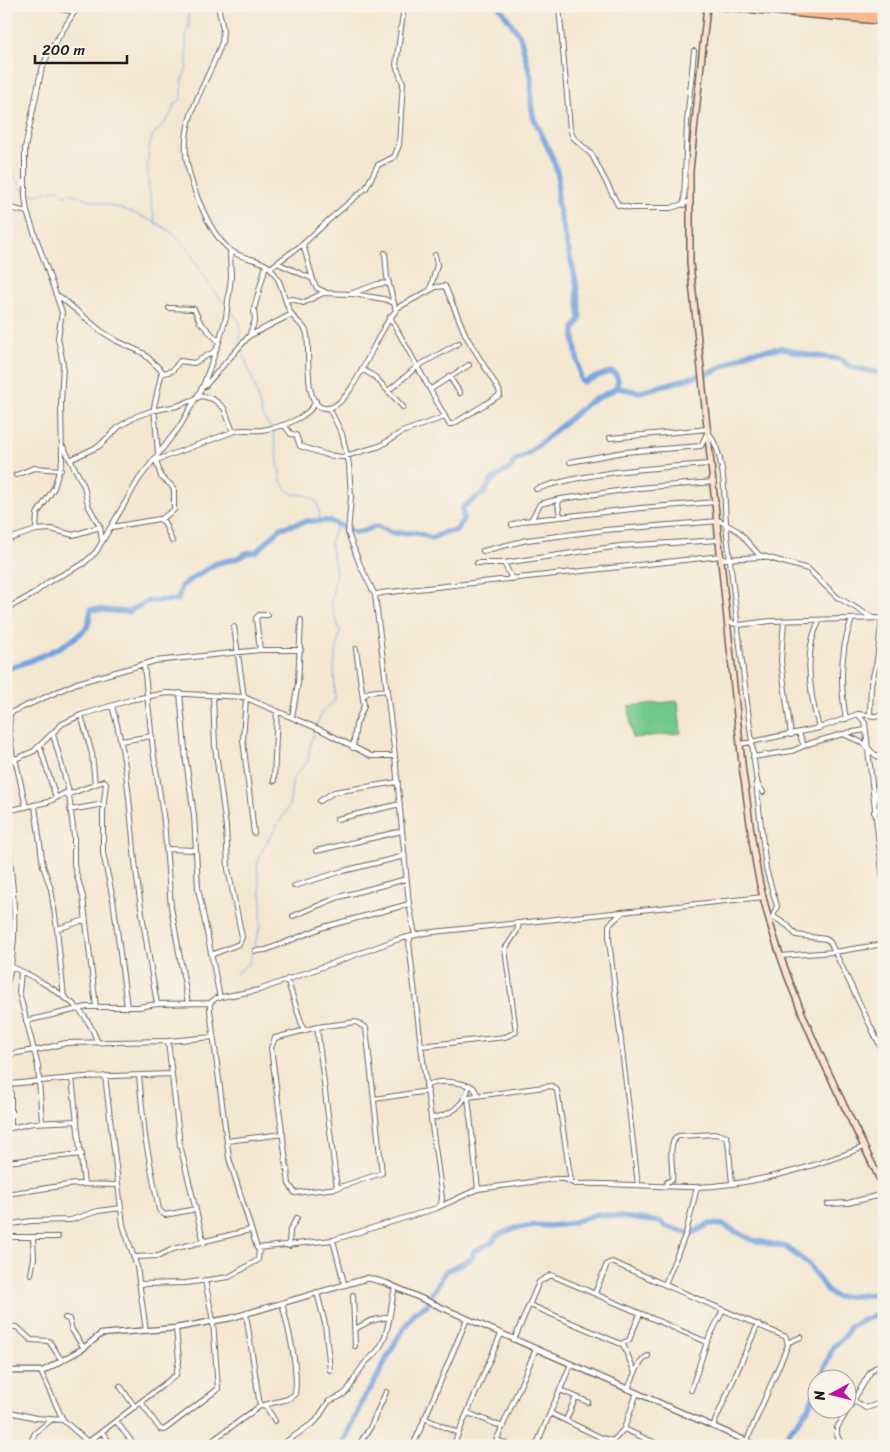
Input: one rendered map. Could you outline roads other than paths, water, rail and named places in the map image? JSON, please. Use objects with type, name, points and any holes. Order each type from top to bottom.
[{"type":"highway","points":[[717,6],[884,22]]},
{"type":"highway","points":[[778,6],[884,15]]},
{"type":"main road","points":[[707,6],[687,204],[692,293],[753,846],[763,897],[780,956],[805,1020],[884,1188]]},
{"type":"street","points":[[46,6],[75,12]]},
{"type":"street","points":[[36,530],[35,524],[38,514],[50,495],[61,470],[63,446],[61,404],[63,364],[58,338],[62,312],[58,294],[42,260],[27,212],[24,193],[25,148],[41,72],[48,54],[78,6]]},
{"type":"street","points":[[218,6],[223,29],[222,42],[187,123],[186,158],[190,176],[206,218],[230,249],[235,253],[266,265],[280,282],[292,314],[306,332],[307,376],[316,401],[324,408]]},
{"type":"street","points":[[270,268],[304,244],[330,218],[341,212],[366,188],[377,166],[388,162],[398,151],[404,90],[403,80],[396,65],[404,6]]},
{"type":"street","points":[[559,6],[564,79],[569,122],[573,137],[592,155],[619,207],[671,208],[687,204],[686,122],[694,51]]},
{"type":"street","points":[[6,207],[27,212]]},
{"type":"street","points":[[304,244],[317,288],[326,293],[350,294],[384,299],[395,303]]},
{"type":"street","points":[[201,390],[226,317],[231,277],[230,249]]},
{"type":"street","points":[[385,253],[388,283],[396,308]]},
{"type":"street","points":[[430,290],[436,269],[436,255]]},
{"type":"street","points":[[277,263],[313,279]]},
{"type":"street","points":[[249,336],[255,320],[254,309],[266,265]]},
{"type":"street","points":[[350,294],[378,284],[388,283]]},
{"type":"street","points":[[154,461],[233,432],[247,429],[261,430],[284,425],[313,410],[330,408],[338,404],[350,391],[390,317],[396,308],[441,285],[445,286],[466,336],[500,392],[498,397],[453,424],[449,424],[390,317]]},
{"type":"street","points":[[286,300],[293,299],[304,303],[326,293]]},
{"type":"street","points":[[58,294],[110,337],[145,354],[163,374]]},
{"type":"street","points":[[169,308],[194,310],[202,326],[219,342]]},
{"type":"street","points":[[6,609],[83,564],[102,544],[139,479],[174,435],[201,390],[235,349],[249,336],[292,314]]},
{"type":"street","points":[[388,392],[418,366],[459,343]]},
{"type":"street","points":[[163,374],[172,371],[180,361],[194,363],[216,350]]},
{"type":"street","points":[[431,389],[469,365]]},
{"type":"street","points":[[362,369],[375,377],[403,407]]},
{"type":"street","points":[[158,454],[155,410],[163,374]]},
{"type":"street","points":[[449,376],[460,393]]},
{"type":"street","points":[[70,460],[99,446],[125,422],[155,410],[176,407],[205,396],[221,404],[230,421],[233,432]]},
{"type":"street","points":[[313,410],[316,401]]},
{"type":"street","points":[[330,408],[342,434],[351,477],[348,533],[360,565],[376,595],[398,782],[408,904],[413,936],[409,942],[426,1086],[442,1198],[441,1204],[436,1208]]},
{"type":"street","points":[[284,425],[291,434],[296,435],[300,446],[334,457],[380,446],[402,432],[444,416]]},
{"type":"street","points":[[610,438],[708,430]]},
{"type":"street","points":[[570,462],[623,452],[701,446],[708,430]]},
{"type":"street","points":[[708,430],[714,439],[723,472],[726,525],[766,869],[777,906],[770,924]]},
{"type":"street","points":[[63,446],[81,479],[88,505],[100,526],[102,544]]},
{"type":"street","points":[[112,527],[161,519],[174,510],[175,498],[171,485],[160,475],[154,461]]},
{"type":"street","points":[[536,489],[550,483],[623,471],[712,464]]},
{"type":"street","points":[[16,475],[34,468],[61,470]]},
{"type":"street","points":[[531,520],[540,504],[560,499],[638,488],[714,482]]},
{"type":"street","points":[[560,499],[558,503],[560,517]]},
{"type":"street","points":[[512,525],[531,520],[716,502]]},
{"type":"street","points":[[161,519],[172,541]]},
{"type":"street","points":[[483,551],[527,540],[605,530],[718,521],[738,531],[756,552],[764,557],[808,569],[837,597],[873,618]]},
{"type":"street","points":[[6,540],[36,530],[51,529],[73,535],[100,526]]},
{"type":"street","points":[[477,564],[504,563],[620,546],[720,540]]},
{"type":"street","points":[[376,595],[721,558],[764,557]]},
{"type":"street","points":[[504,563],[512,579]]},
{"type":"street","points":[[260,650],[256,618],[258,615],[268,615]]},
{"type":"street","points":[[728,622],[739,625],[784,621],[883,618],[876,667],[871,684],[870,715]]},
{"type":"street","points":[[846,719],[843,704],[842,660],[852,619]]},
{"type":"street","points":[[292,717],[298,687],[301,620]]},
{"type":"street","points":[[819,728],[813,702],[809,663],[815,628],[820,620]]},
{"type":"street","points":[[784,621],[780,648],[781,669],[791,734]]},
{"type":"street","points":[[234,627],[245,697],[244,740],[254,833]]},
{"type":"street","points":[[353,748],[356,725],[363,710],[363,696],[356,649]]},
{"type":"street","points":[[26,807],[14,759],[9,729],[10,714],[68,686],[155,661],[260,650],[301,650]]},
{"type":"street","points":[[144,665],[152,736],[164,814],[171,907],[188,1003]]},
{"type":"street","points":[[363,696],[369,692],[388,690]]},
{"type":"street","points":[[6,763],[40,746],[62,724],[81,715],[147,696],[180,693],[245,697],[292,717],[353,748],[376,757],[395,756]]},
{"type":"street","points":[[180,693],[187,772],[194,815],[200,898],[220,998]]},
{"type":"street","points":[[211,955],[239,944],[242,937],[228,870],[226,827],[215,746],[213,696]]},
{"type":"street","points":[[112,706],[121,741],[129,792],[135,861],[157,1004]]},
{"type":"street","points":[[274,781],[277,711]]},
{"type":"street","points":[[858,714],[864,720],[866,730],[884,886]]},
{"type":"street","points":[[741,744],[819,728],[858,714],[884,717]]},
{"type":"street","points":[[81,715],[92,754],[95,784]]},
{"type":"street","points":[[753,757],[792,751],[843,734],[866,730]]},
{"type":"street","points":[[53,733],[70,810],[74,865],[83,897],[96,1007]]},
{"type":"street","points":[[799,733],[802,736],[804,746]]},
{"type":"street","points":[[843,734],[851,736],[867,746],[884,761]]},
{"type":"street","points":[[121,741],[152,736]]},
{"type":"street","points":[[40,746],[56,798]]},
{"type":"street","points":[[875,755],[884,754]]},
{"type":"street","points":[[874,812],[877,788],[884,767]]},
{"type":"street","points":[[756,776],[758,785],[763,792]]},
{"type":"street","points":[[6,812],[35,806],[67,793],[105,782],[104,853],[113,899],[127,1007]]},
{"type":"street","points":[[320,801],[334,792],[398,782]]},
{"type":"street","points":[[70,810],[104,804]]},
{"type":"street","points":[[337,819],[400,804]]},
{"type":"street","points":[[874,812],[884,804]]},
{"type":"street","points":[[35,806],[43,866],[51,889],[58,929],[64,998]]},
{"type":"street","points":[[6,821],[16,906],[12,967],[6,988]]},
{"type":"street","points":[[316,851],[402,831]]},
{"type":"street","points":[[166,850],[196,850]]},
{"type":"street","points":[[294,886],[343,870],[405,856]]},
{"type":"street","points":[[293,916],[339,897],[406,879]]},
{"type":"street","points":[[26,1021],[78,1008],[210,1003],[220,998],[250,993],[413,936],[763,897]]},
{"type":"street","points":[[255,951],[266,950],[332,925],[408,904]]},
{"type":"street","points":[[623,912],[610,925],[609,940],[638,1185]]},
{"type":"street","points":[[774,917],[788,926],[796,936],[828,940],[884,1054]]},
{"type":"street","points":[[58,929],[85,920]]},
{"type":"street","points":[[421,1046],[505,1037],[516,1032],[505,949],[517,931],[519,923]]},
{"type":"street","points":[[780,956],[834,952],[884,944]]},
{"type":"street","points":[[6,965],[78,1008],[91,1026],[98,1043]]},
{"type":"street","points":[[20,972],[19,992],[34,1050],[39,1080],[42,1122]]},
{"type":"street","points":[[287,979],[304,1031]]},
{"type":"street","points":[[210,1003],[213,1037],[233,1176],[255,1246],[259,1249],[333,1240],[436,1208],[478,1189],[555,1179],[575,1184],[696,1187],[773,1177],[864,1147]]},
{"type":"street","points":[[356,1022],[366,1028],[382,1173],[337,1188],[299,1193],[292,1191],[289,1184],[272,1044],[275,1038],[317,1027],[356,1022]]},
{"type":"street","points":[[317,1027],[337,1188]]},
{"type":"street","points":[[6,1055],[66,1043],[168,1042],[213,1037]]},
{"type":"street","points":[[168,1042],[180,1145],[204,1243]]},
{"type":"street","points":[[6,1065],[10,1084],[8,1128],[42,1122],[76,1121]]},
{"type":"street","points":[[10,1084],[39,1080],[172,1074]]},
{"type":"street","points":[[105,1076],[123,1225],[137,1267],[146,1331]]},
{"type":"street","points":[[139,1076],[145,1137],[159,1210],[165,1215],[196,1209]]},
{"type":"street","points":[[72,1078],[84,1184]]},
{"type":"street","points":[[426,1086],[436,1081],[469,1086],[473,1087],[478,1095]]},
{"type":"street","points":[[431,1118],[441,1117],[452,1112],[465,1098],[469,1086]]},
{"type":"street","points":[[478,1189],[466,1100],[468,1097],[552,1086],[556,1088],[572,1182]]},
{"type":"street","points":[[374,1099],[428,1092]]},
{"type":"street","points":[[227,1141],[283,1134]]},
{"type":"street","points":[[666,1186],[667,1182],[672,1180],[672,1148],[675,1139],[678,1136],[718,1134],[723,1134],[728,1141],[732,1183]]},
{"type":"street","points":[[6,1162],[82,1154]]},
{"type":"street","points":[[6,1194],[84,1184],[118,1185]]},
{"type":"street","points":[[665,1284],[686,1234],[696,1187]]},
{"type":"street","points":[[828,1204],[848,1203],[884,1194]]},
{"type":"street","points":[[6,1225],[31,1221],[71,1220],[98,1211],[121,1208]]},
{"type":"street","points":[[289,1246],[290,1230],[297,1218]]},
{"type":"street","points":[[134,1257],[159,1256],[173,1249],[204,1243],[250,1230]]},
{"type":"street","points":[[6,1237],[58,1237]]},
{"type":"street","points":[[31,1274],[34,1258],[34,1238]]},
{"type":"street","points":[[333,1240],[344,1283]]},
{"type":"street","points":[[140,1284],[186,1283],[231,1276],[258,1260],[259,1249]]},
{"type":"street","points":[[137,1267],[146,1257]]},
{"type":"street","points":[[595,1293],[607,1264],[610,1262],[758,1324],[786,1337],[789,1342]]},
{"type":"street","points":[[514,1340],[539,1282],[547,1276],[558,1277],[707,1342]]},
{"type":"street","points":[[6,1371],[41,1372],[63,1362],[101,1334],[176,1328],[213,1321],[246,1314],[344,1283],[368,1278],[395,1287],[758,1446]]},
{"type":"street","points":[[141,1402],[160,1429],[164,1430],[218,1389],[213,1321],[204,1280]]},
{"type":"street","points":[[280,1446],[316,1421],[329,1401],[335,1400],[347,1392],[362,1366],[380,1346],[387,1330],[395,1287]]},
{"type":"street","points":[[317,1292],[326,1334],[330,1370]]},
{"type":"street","points":[[353,1295],[355,1346]]},
{"type":"street","points":[[205,1446],[262,1406],[291,1398],[295,1391],[291,1344],[282,1303]]},
{"type":"street","points":[[530,1306],[614,1342],[623,1344],[629,1340],[640,1314]]},
{"type":"street","points":[[691,1390],[707,1342],[723,1310]]},
{"type":"street","points":[[246,1314],[262,1406],[275,1420]]},
{"type":"street","points":[[355,1329],[370,1321],[388,1317]]},
{"type":"street","points":[[65,1318],[69,1318],[72,1330],[84,1348]]},
{"type":"street","points":[[413,1446],[467,1319]]},
{"type":"street","points":[[713,1426],[758,1324]]},
{"type":"street","points":[[6,1327],[17,1327],[31,1340],[50,1341],[63,1362]]},
{"type":"street","points":[[83,1446],[135,1407],[177,1372],[179,1361],[176,1328]]},
{"type":"street","points":[[452,1446],[501,1334]]},
{"type":"street","points":[[747,1440],[789,1342],[801,1337]]},
{"type":"street","points":[[623,1344],[635,1373]]},
{"type":"street","points":[[494,1446],[536,1349]]},
{"type":"street","points":[[628,1389],[643,1359],[648,1356]]},
{"type":"street","points":[[858,1394],[871,1370],[884,1361]]},
{"type":"street","points":[[536,1446],[571,1364]]},
{"type":"street","points":[[41,1372],[63,1420],[88,1442]]},
{"type":"street","points":[[120,1386],[135,1407]]},
{"type":"street","points":[[560,1390],[588,1402]]},
{"type":"street","points":[[358,1446],[370,1428],[386,1392]]},
{"type":"street","points":[[550,1413],[602,1438],[614,1440],[624,1429],[638,1393]]},
{"type":"street","points":[[566,1420],[576,1397]]},
{"type":"street","points":[[858,1403],[866,1408],[884,1402]]},
{"type":"street","points":[[6,1411],[52,1420],[63,1420]]},
{"type":"street","points":[[468,1413],[503,1427]]},
{"type":"street","points":[[424,1418],[458,1433]]},
{"type":"street","points":[[29,1446],[35,1432],[52,1420]]},
{"type":"street","points":[[842,1446],[836,1431],[843,1420]]},
{"type":"street","points":[[116,1421],[135,1446]]},
{"type":"street","points":[[624,1429],[662,1446]]},
{"type":"street","points":[[102,1432],[112,1446]]},
{"type":"street","points":[[599,1446],[602,1438]]},
{"type":"street","points":[[642,1446],[645,1439]]},
{"type":"street","points":[[497,1440],[511,1446]]},
{"type":"street","points":[[878,1446],[884,1443]]},
{"type":"waterway","points":[[156,225],[148,180],[148,157],[154,134],[166,122],[174,104],[180,101],[182,96],[182,81],[187,67],[186,36],[189,28],[188,13],[193,6]]},
{"type":"waterway","points":[[499,6],[520,36],[531,78],[533,116],[553,159],[558,175],[557,202],[576,282],[580,319],[574,329],[574,340],[581,380],[583,382],[609,372],[615,373],[618,380],[617,388]]},
{"type":"waterway","points":[[6,161],[23,191]]},
{"type":"waterway","points":[[26,193],[37,195],[58,189],[64,195],[76,195],[146,218],[158,224],[170,231],[187,248],[209,285],[226,304]]},
{"type":"waterway","points":[[229,307],[240,323],[240,345]]},
{"type":"waterway","points":[[241,348],[254,383],[262,416],[273,430],[281,481],[292,494],[305,495],[314,499],[318,504],[320,521]]},
{"type":"waterway","points":[[6,669],[38,658],[71,641],[87,627],[91,609],[128,612],[148,601],[178,600],[181,586],[215,564],[241,557],[246,553],[256,552],[281,528],[307,521],[330,521],[356,533],[377,526],[392,533],[417,533],[432,538],[445,532],[456,531],[463,520],[463,507],[485,492],[492,480],[512,467],[513,462],[529,453],[588,403],[617,388],[640,392],[715,371],[750,352],[782,348],[807,355],[840,359],[851,367],[884,374]]},
{"type":"waterway","points":[[316,726],[323,711],[335,700],[334,666],[340,631],[331,604],[336,572],[330,543],[337,524]]},
{"type":"waterway","points":[[236,974],[249,963],[260,927],[262,902],[257,866],[261,852],[289,806],[293,778],[308,761],[315,729]]},
{"type":"waterway","points":[[428,1300],[446,1271],[471,1259],[474,1251],[491,1243],[496,1236],[512,1229],[534,1225],[567,1224],[597,1214],[661,1222],[665,1226],[690,1234],[710,1224],[723,1225],[752,1240],[786,1247],[808,1264],[828,1292],[836,1297],[884,1294]]},
{"type":"waterway","points":[[342,1446],[365,1395],[372,1387],[397,1339],[415,1312],[427,1305]]},
{"type":"waterway","points":[[824,1370],[833,1347],[846,1335],[850,1326],[884,1311]]},
{"type":"waterway","points":[[784,1446],[790,1431],[808,1408]]}]
